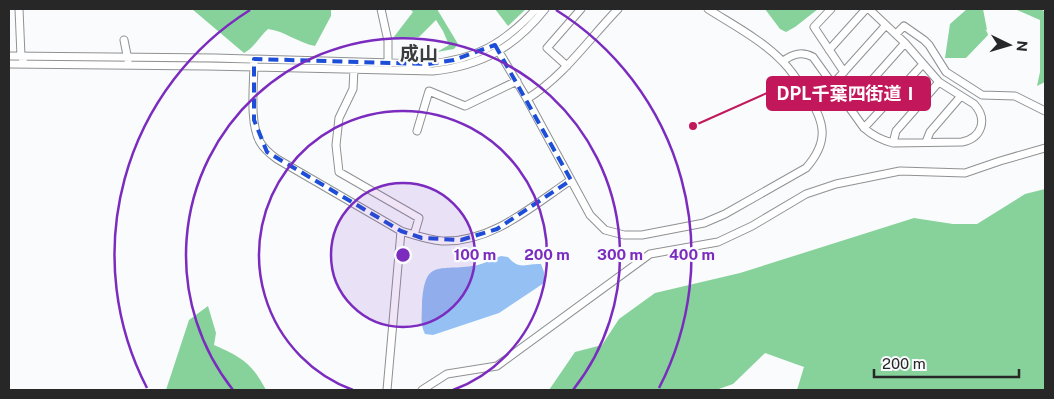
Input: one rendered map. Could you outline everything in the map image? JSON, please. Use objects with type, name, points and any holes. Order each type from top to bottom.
[{"type":"street","points":[[19,9],[21,56],[23,60],[32,64]]},
{"type":"street","points":[[381,9],[388,41],[388,68],[395,71]]},
{"type":"street","points":[[9,64],[442,63],[497,48],[536,9]]},
{"type":"street","points":[[9,56],[127,57],[433,72],[477,62],[497,48],[519,37],[545,9]]},
{"type":"street","points":[[567,66],[547,48],[581,9]]},
{"type":"street","points":[[527,99],[543,89],[567,66],[618,9]]},
{"type":"street","points":[[497,48],[590,215],[605,230],[614,234],[642,235],[704,223],[725,214],[806,168],[815,158],[821,147],[823,133],[818,110],[783,61],[760,42],[708,9]]},
{"type":"street","points":[[831,9],[814,27],[844,72]]},
{"type":"street","points":[[783,61],[798,53],[808,54],[818,62],[864,128],[873,136],[882,140],[893,143],[962,142],[970,140],[979,132],[982,126],[981,114],[974,104],[939,82],[905,43],[868,9],[829,50]]},
{"type":"street","points":[[834,84],[886,25]]},
{"type":"street","points":[[896,34],[904,26],[924,40],[946,72],[982,95],[1015,96],[1045,111]]},
{"type":"street","points":[[124,40],[128,60],[137,65]]},
{"type":"street","points":[[849,106],[905,43]]},
{"type":"street","points":[[254,63],[254,120],[258,137],[267,152],[401,231],[442,241],[461,240],[479,236],[504,225],[571,180]]},
{"type":"street","points":[[864,128],[923,64]]},
{"type":"street","points":[[354,69],[352,89],[339,118],[336,145],[339,172],[419,218],[414,235]]},
{"type":"street","points":[[417,131],[429,92],[465,106],[517,81]]},
{"type":"street","points":[[893,143],[896,131],[939,82]]},
{"type":"street","points":[[926,142],[930,132],[961,96]]},
{"type":"street","points":[[422,390],[447,374],[497,366],[650,254],[718,242],[752,226],[806,194],[836,184],[900,171],[965,173],[1000,160],[1045,148]]},
{"type":"street","points":[[387,390],[401,231]]},
{"type":"highlighted area","points":[[495,45],[571,180],[497,229],[461,240],[422,238],[401,231],[267,152],[254,120],[254,59],[428,64],[454,60]]},
{"type":"green space","points":[[192,9],[331,9],[331,16],[315,46],[268,29],[244,53]]},
{"type":"green space","points":[[410,9],[437,9],[458,44],[454,49],[437,52],[449,45],[436,20],[419,37],[393,38],[413,12]]},
{"type":"green space","points":[[495,9],[526,9],[508,26]]},
{"type":"green space","points":[[765,9],[818,9],[786,32],[780,29]]},
{"type":"green space","points":[[967,9],[983,9],[988,35],[966,58],[945,58],[950,24]]},
{"type":"green space","points":[[1015,9],[1041,9],[1045,12],[1045,82],[1037,86],[1040,72],[1040,20]]},
{"type":"green space","points":[[1045,189],[1045,390],[797,390],[804,367],[765,353],[733,384],[716,390],[549,390],[575,352],[602,345],[619,319],[655,293],[740,273],[914,218],[953,224],[977,224],[1025,194]]},
{"type":"green space","points":[[208,306],[216,333],[214,345],[239,357],[251,367],[266,390],[166,390],[189,320]]},
{"type":"water","points":[[501,256],[508,257],[519,265],[541,264],[544,272],[544,283],[499,313],[433,335],[425,334],[422,323],[422,304],[426,280],[430,274],[442,268],[476,265]]},
{"type":"place","name":"DPL千葉四街道Ⅰ","points":[[693,126]]},
{"type":"district","name":"成山","points":[[419,53]]}]
